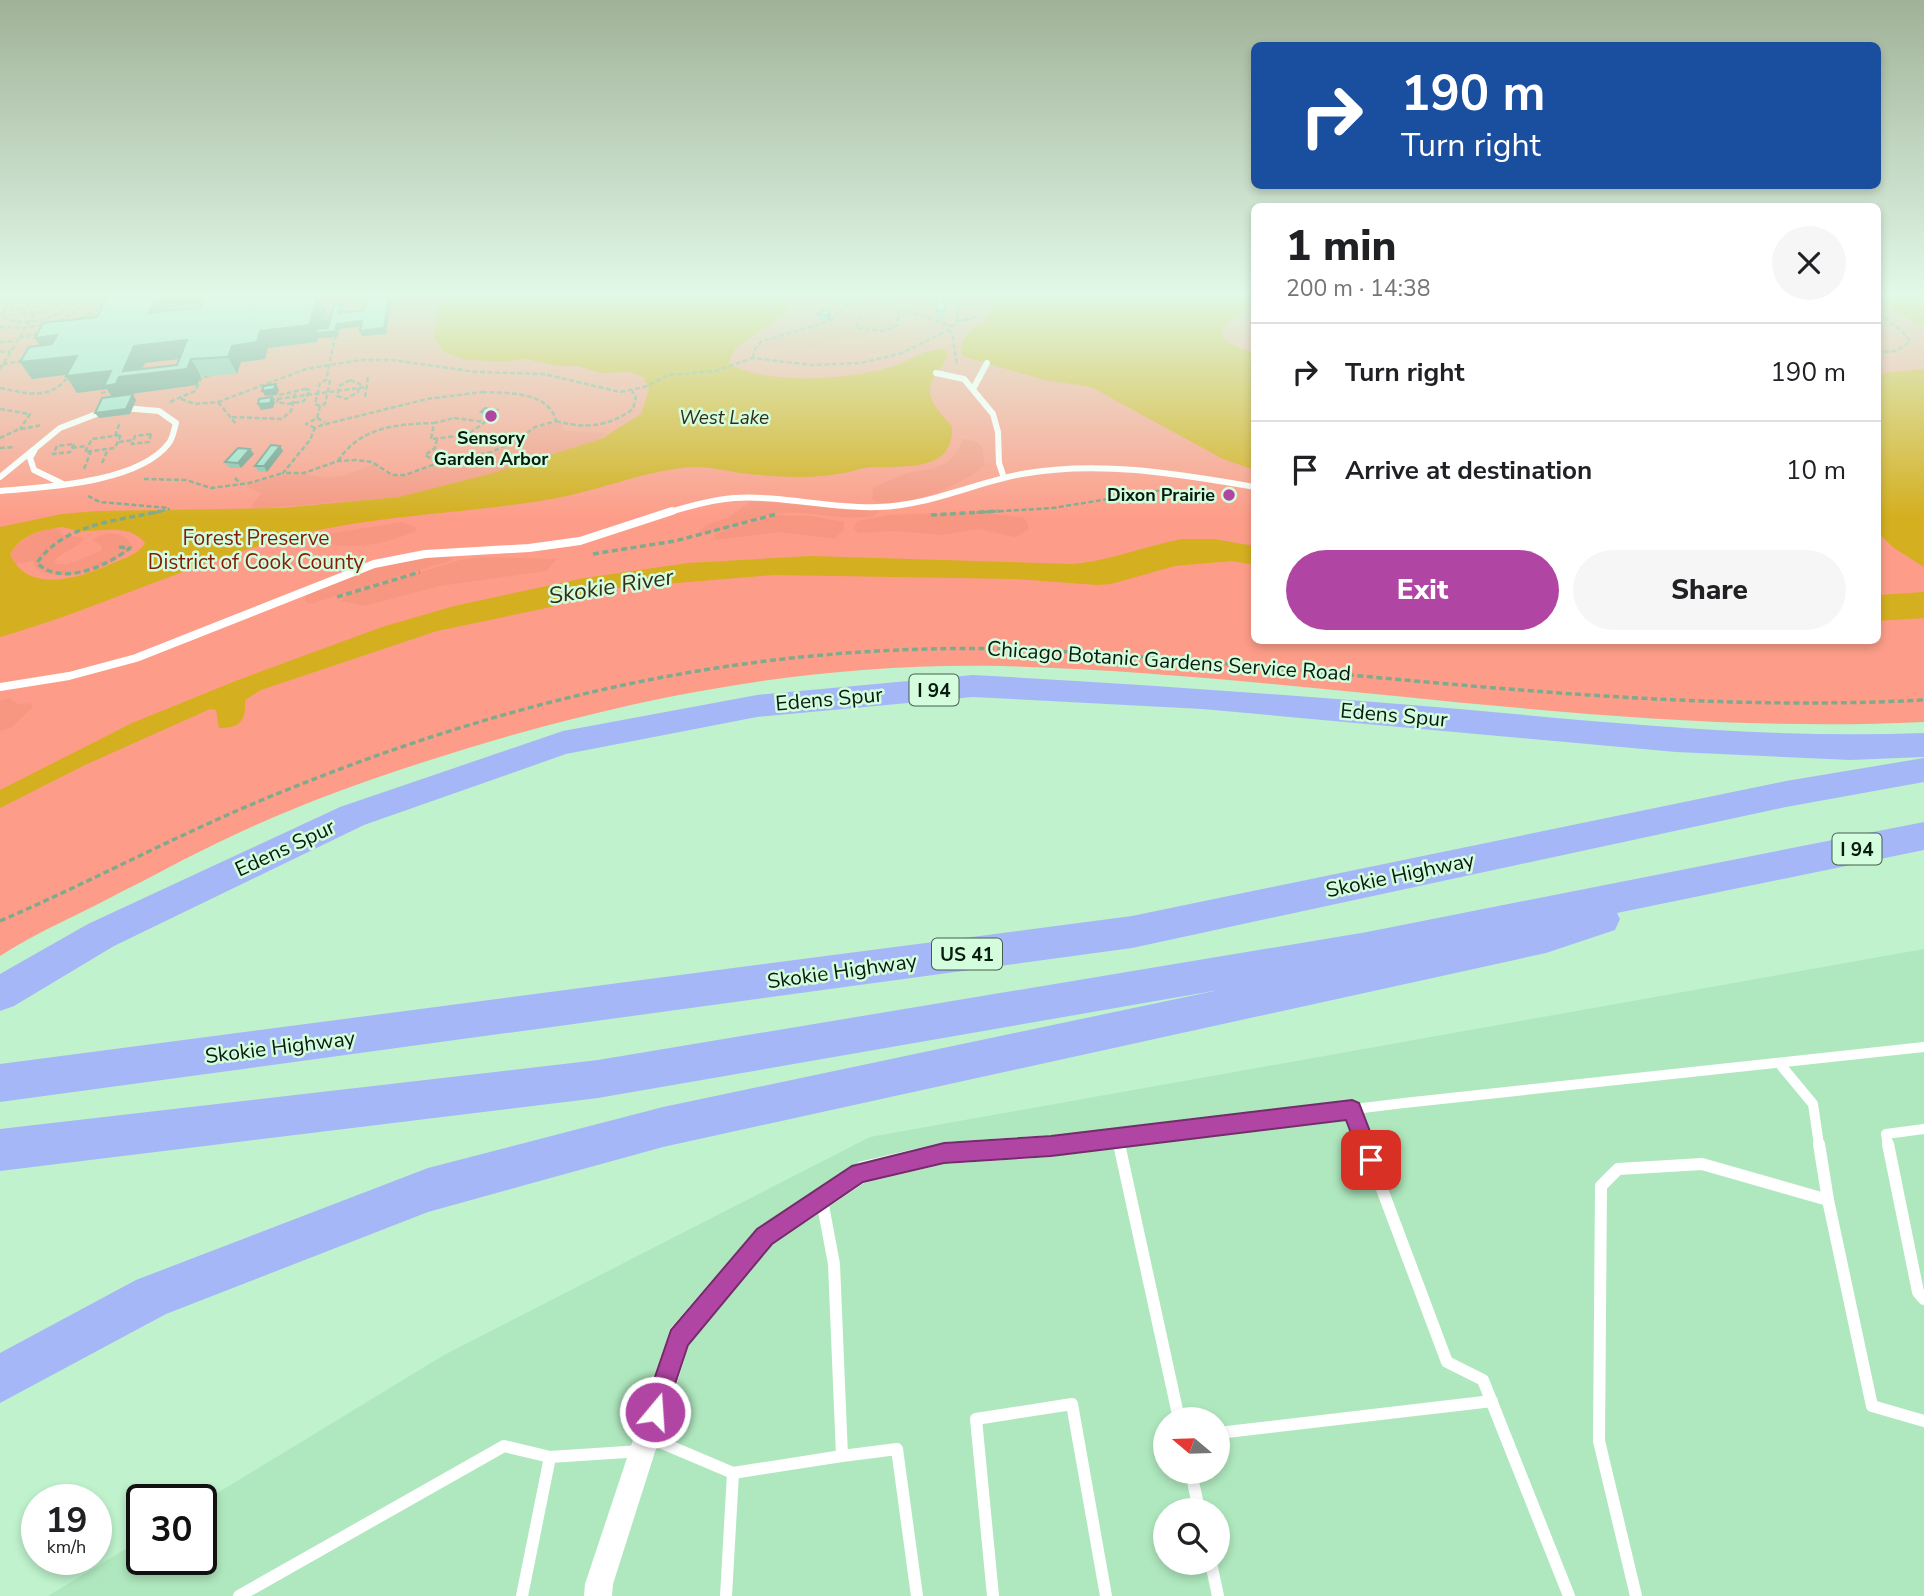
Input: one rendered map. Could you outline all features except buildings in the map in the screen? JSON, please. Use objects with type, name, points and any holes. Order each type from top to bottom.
[{"type":"highway","name":"Edens Spur","points":[[0,994],[101,936],[352,816],[564,743],[757,706],[973,686],[1202,698],[1676,740],[1850,748],[1924,745]]},
{"type":"highway","name":"Skokie Highway","points":[[0,1083],[1132,932],[1786,794],[1924,771]]},
{"type":"highway","name":"I 94","points":[[0,1379],[152,1296],[428,1190],[663,1127],[1546,937],[1789,862],[1924,836]]},
{"type":"highway","points":[[0,1150],[598,1079],[1367,948],[1789,862]]},
{"type":"street","points":[[598,1596],[599,1584],[679,1338],[765,1237],[859,1173],[944,1153],[1051,1146]]},
{"type":"lane","points":[[973,389],[984,368]]},
{"type":"lane","points":[[936,373],[964,379],[997,422],[999,463],[1004,478]]},
{"type":"lane","points":[[0,477],[60,428],[108,409],[138,408],[160,411],[171,415],[176,423],[172,439],[162,449],[117,473],[64,484],[0,491]]},
{"type":"lane","points":[[36,447],[30,458],[34,470],[64,484]]},
{"type":"lane","points":[[0,687],[45,682],[119,665],[171,647],[349,572],[401,556],[567,543],[714,501],[765,498],[849,506],[900,506],[1004,478],[1065,468],[1113,468],[1174,473],[1251,486]]},
{"type":"lane","points":[[1051,1146],[1924,1047]]},
{"type":"lane","points":[[1779,1063],[1813,1104],[1828,1200],[1872,1406],[1924,1421]]},
{"type":"lane","points":[[1352,1110],[1447,1362],[1483,1380],[1569,1596]]},
{"type":"lane","points":[[1924,1129],[1886,1134],[1919,1292],[1924,1299]]},
{"type":"lane","points":[[1118,1138],[1176,1407]]},
{"type":"lane","points":[[1636,1596],[1599,1441],[1601,1186],[1618,1169],[1702,1164],[1828,1200]]},
{"type":"lane","points":[[822,1198],[834,1264],[842,1457]]},
{"type":"lane","points":[[1230,1432],[1492,1401]]},
{"type":"lane","points":[[993,1596],[975,1419],[1072,1404],[1106,1596]]},
{"type":"lane","points":[[239,1596],[504,1446],[550,1457],[645,1443],[733,1473],[897,1449],[917,1596]]},
{"type":"lane","points":[[522,1596],[550,1457]]},
{"type":"lane","points":[[726,1596],[733,1473]]},
{"type":"lane","points":[[1214,1575],[1218,1596]]},
{"type":"path","points":[[181,399],[195,404],[218,402],[313,368]]},
{"type":"path","points":[[320,406],[315,404],[320,383],[326,380],[329,368]]},
{"type":"path","points":[[452,368],[544,374],[613,391],[632,391],[669,375],[722,368]]},
{"type":"path","points":[[958,368],[964,379]]},
{"type":"path","points":[[365,397],[368,377]]},
{"type":"path","points":[[0,388],[47,396],[60,389],[67,378]]},
{"type":"path","points":[[315,428],[306,424],[317,418],[320,406],[325,404],[330,381],[326,380]]},
{"type":"path","points":[[350,380],[360,384],[359,388],[358,392],[346,399],[337,396],[339,386],[350,380]]},
{"type":"path","points":[[264,400],[366,387]]},
{"type":"path","points":[[277,422],[291,411],[296,390]]},
{"type":"path","points":[[310,390],[307,399],[293,403],[283,405],[277,402],[278,398],[288,391],[310,390]]},
{"type":"path","points":[[101,393],[113,391]]},
{"type":"path","points":[[284,472],[290,458],[311,439],[315,428],[325,422],[440,395],[482,391],[542,400],[555,411],[556,421]]},
{"type":"path","points":[[139,479],[177,479],[197,482],[207,488],[242,485],[284,472],[304,473],[338,461],[372,462],[387,473],[397,475],[413,473],[438,463],[491,452],[518,440],[535,427],[556,421],[583,427],[611,422],[633,409],[636,397],[632,391]]},
{"type":"path","points":[[218,402],[233,417],[236,424]]},
{"type":"path","points":[[0,409],[28,413],[30,416],[20,429],[0,438]]},
{"type":"path","points":[[233,417],[282,419]]},
{"type":"path","points":[[317,418],[325,422]]},
{"type":"path","points":[[338,461],[359,437],[413,424],[454,418],[485,422],[466,435],[431,439],[434,423]]},
{"type":"path","points":[[114,420],[121,419],[115,436]]},
{"type":"path","points":[[98,438],[101,430]]},
{"type":"path","points":[[118,442],[151,434],[149,442],[132,444],[134,440]]},
{"type":"path","points":[[121,435],[115,448],[85,452],[92,439],[115,436],[121,435]]},
{"type":"path","points":[[437,439],[436,448],[425,455],[438,463]]},
{"type":"path","points":[[72,448],[74,444],[57,446],[53,454],[88,446]]},
{"type":"path","points":[[101,467],[108,449]]},
{"type":"path","points":[[91,451],[84,469],[92,468]]},
{"type":"path","points":[[235,478],[242,485]]},
{"type":"path","points":[[87,480],[84,490],[94,501],[170,509],[80,530],[64,537],[40,556],[37,563],[40,569],[57,574],[71,573],[109,560],[130,548],[119,547]]},
{"type":"path","points":[[925,515],[1053,508],[1125,494],[1175,489]]},
{"type":"path","points":[[586,555],[665,544],[719,532],[764,517],[787,514]]},
{"type":"path","points":[[335,597],[432,568]]},
{"type":"path","name":"Chicago Botanic Gardens Service Road","points":[[0,921],[261,800],[400,747],[494,717],[608,687],[685,672],[790,657],[879,649],[1005,647],[1097,652],[1644,699],[1793,704],[1924,700]]},
{"type":"shaded area","points":[[557,422],[563,424],[565,431],[604,433],[601,439],[489,474],[399,497],[253,509],[252,505],[261,493],[247,487],[249,484],[284,475],[306,474],[326,478],[342,476],[373,465],[388,475],[407,476],[435,466],[492,454],[521,440],[535,429]]},
{"type":"shaded area","points":[[963,439],[975,441],[982,447],[985,465],[976,472],[947,488],[913,500],[883,503],[872,499],[873,488],[877,486],[904,474],[946,463],[958,450]]},
{"type":"shaded area","points":[[751,501],[878,511],[874,516],[861,517],[775,514],[700,534],[699,531],[708,524],[728,518]]},
{"type":"shaded area","points":[[976,512],[1024,518],[1028,530],[1015,537],[979,529],[941,535],[894,531],[858,533],[854,528],[857,521],[889,515]]},
{"type":"shaded area","points":[[778,515],[811,516],[844,522],[844,529],[835,539],[779,532],[715,540],[714,534]]},
{"type":"shaded area","points":[[403,522],[417,530],[398,538],[359,546],[327,542],[327,534]]},
{"type":"shaded area","points":[[56,528],[63,535],[85,538],[54,560],[56,564],[68,564],[101,551],[102,546],[92,540],[103,535],[120,535],[133,547],[113,561],[69,575],[42,572],[34,565],[34,561],[16,564],[10,554],[19,543],[36,533]]},
{"type":"shaded area","points":[[454,554],[450,561],[310,604],[305,601],[306,595],[379,566]]},
{"type":"shaded area","points":[[479,557],[557,559],[546,571],[440,586],[364,606],[341,601],[346,595],[456,561]]},
{"type":"shaded area","points":[[10,698],[18,704],[33,703],[32,708],[12,727],[0,731],[0,700]]},
{"type":"shaded area","points":[[1924,949],[1924,1596],[48,1596],[83,1575],[112,1575],[112,1557],[126,1549],[126,1575],[217,1575],[217,1493],[444,1355],[870,1137]]},
{"type":"green space","name":"Forest Preserve District of Cook County","points":[[0,368],[1251,368],[1251,644],[1881,644],[1881,368],[1924,368],[1924,722],[1808,724],[1693,721],[1462,703],[1232,680],[1001,666],[932,666],[796,677],[728,686],[594,714],[462,750],[363,782],[234,835],[45,930],[0,956]]},
{"type":"water","name":"West Lake","points":[[586,368],[740,368],[768,376],[809,378],[852,375],[886,368],[940,368],[932,380],[930,395],[936,408],[952,426],[950,442],[944,454],[921,465],[865,468],[833,475],[797,477],[691,467],[657,472],[552,499],[322,529],[217,560],[0,637],[0,527],[62,514],[96,511],[282,508],[399,497],[489,474],[601,439],[641,414],[649,390],[645,378],[630,372],[602,373]],"holes":[[[62,527],[79,531],[123,531],[139,537],[145,543],[127,557],[101,568],[57,580],[29,575],[18,567],[10,554],[26,537],[39,532]]]},
{"type":"water","points":[[1005,368],[1251,368],[1251,469],[1223,459],[1091,387],[1044,380]]},
{"type":"water","points":[[1924,369],[1924,567],[1894,548],[1881,536],[1881,374]]},
{"type":"water","name":"Skokie River","points":[[1182,539],[1213,539],[1251,545],[1251,564],[1232,561],[1175,566],[1111,584],[1097,585],[1015,579],[773,575],[605,589],[551,607],[437,631],[261,690],[245,700],[243,718],[237,724],[219,728],[216,710],[210,709],[85,765],[0,808],[0,790],[132,723],[238,680],[382,627],[454,606],[584,578],[688,563],[810,556],[1072,564],[1100,560]]},
{"type":"water","points":[[1924,592],[1924,618],[1881,621],[1881,595]]},
{"type":"place","name":"Sensory Garden Arbor","points":[[491,416]]},
{"type":"place","name":"Dixon Prairie","points":[[1229,495]]},
{"type":"route","points":[[655,1412],[679,1338],[765,1237],[859,1173],[944,1153],[1051,1146],[1352,1110],[1371,1160]]}]
